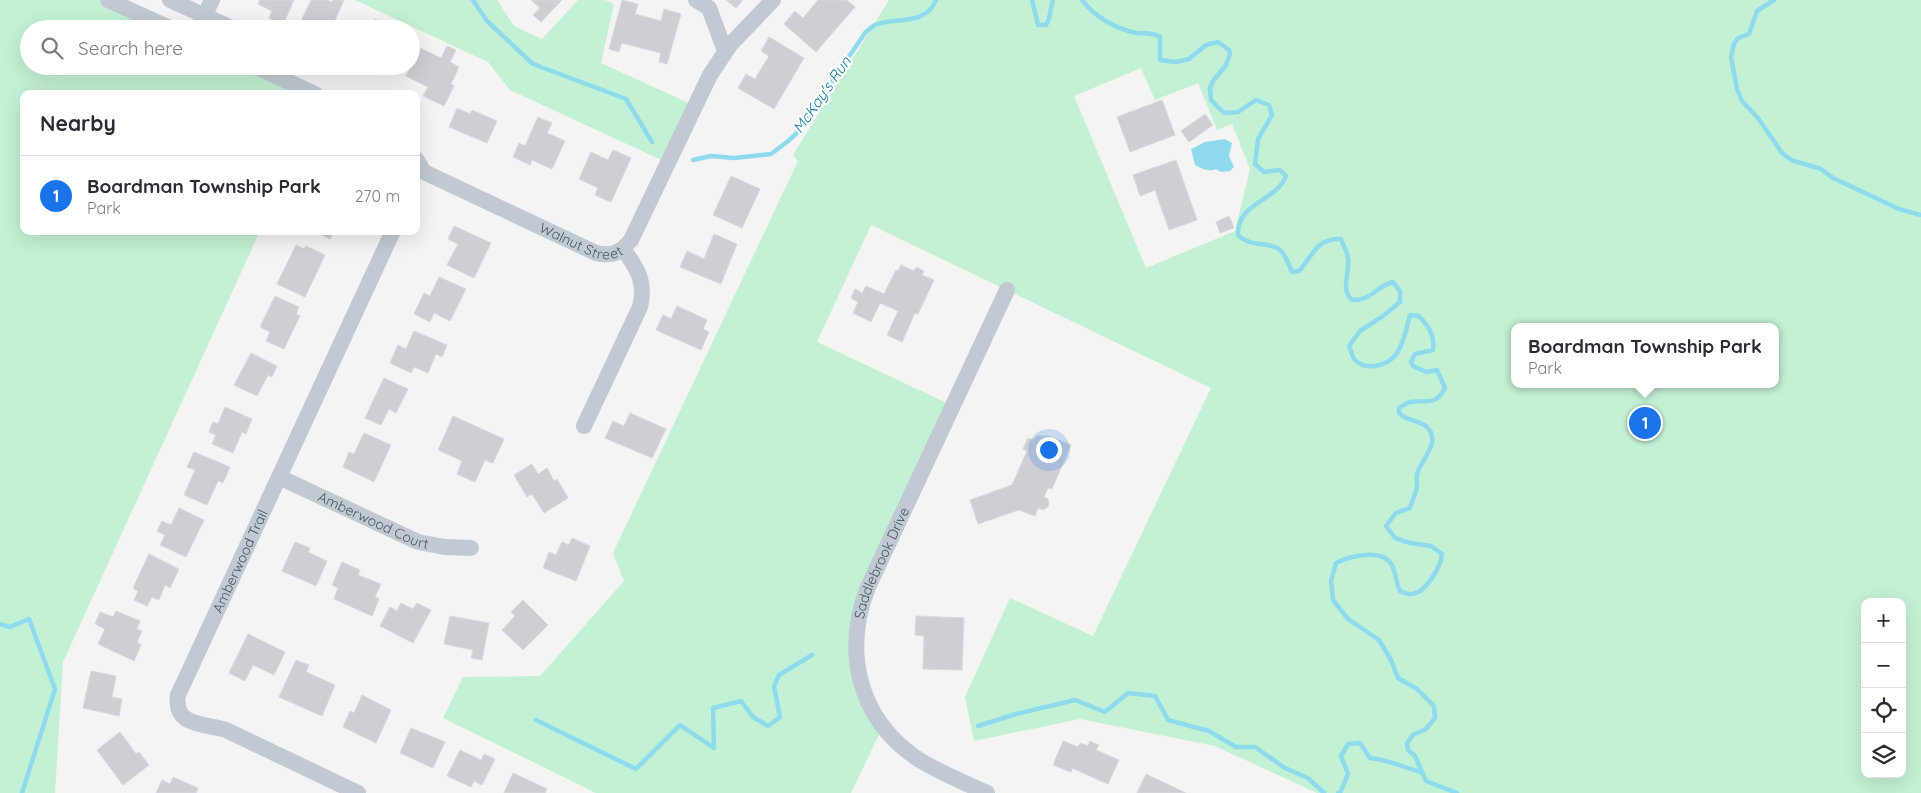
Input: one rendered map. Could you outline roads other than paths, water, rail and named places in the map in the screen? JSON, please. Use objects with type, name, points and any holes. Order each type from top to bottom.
[{"type":"street","points":[[108,0],[152,20]]},
{"type":"street","points":[[170,0],[198,20]]},
{"type":"street","points":[[202,20],[212,0]]},
{"type":"street","points":[[696,0],[709,8],[725,51]]},
{"type":"street","name":"Walnut Street","points":[[420,172],[596,253],[613,255],[623,249],[631,240],[699,97],[725,51],[773,0]]},
{"type":"street","points":[[274,75],[306,90]]},
{"type":"street","name":"Amberwood Trail","points":[[358,793],[226,730],[194,723],[186,719],[177,706],[178,695],[391,235]]},
{"type":"street","points":[[584,426],[640,307],[642,282],[638,269],[623,249]]},
{"type":"street","name":"Saddlebrook Drive","points":[[987,793],[916,758],[903,748],[884,728],[867,700],[861,682],[856,651],[856,634],[858,617],[868,587],[1007,290]]},
{"type":"street","name":"Amberwood Court","points":[[279,477],[418,542],[445,547],[471,548]]},
{"type":"water","points":[[1225,139],[1232,143],[1229,156],[1234,167],[1230,171],[1208,170],[1195,165],[1191,149],[1205,142]]},
{"type":"waterway","name":"McKay's Run","points":[[473,0],[487,21],[533,64],[626,99],[652,142]]},
{"type":"waterway","name":"McKay's Run","points":[[693,160],[711,156],[734,158],[771,154],[796,134],[868,30],[883,22],[909,19],[925,14],[936,0]]},
{"type":"waterway","name":"McKay's Run","points":[[1032,0],[1038,25],[1046,25],[1053,0]]},
{"type":"waterway","name":"McKay's Run","points":[[1082,0],[1093,12],[1113,25],[1136,33],[1160,37],[1160,60],[1176,62],[1189,59],[1206,45],[1218,42],[1229,50],[1230,54],[1226,65],[1213,81],[1210,88],[1211,100],[1224,113],[1238,112],[1256,100],[1269,105],[1272,115],[1258,139],[1255,164],[1264,172],[1280,170],[1286,176],[1274,192],[1250,209],[1244,216],[1239,224],[1238,235],[1249,242],[1277,248],[1284,255],[1292,272],[1299,271],[1320,245],[1326,241],[1341,239],[1348,258],[1346,286],[1348,296],[1352,300],[1359,300],[1369,296],[1393,282],[1400,291],[1400,302],[1360,331],[1349,346],[1355,360],[1366,366],[1378,366],[1389,361],[1402,344],[1410,315],[1419,316],[1430,332],[1433,340],[1433,350],[1415,354],[1411,362],[1413,366],[1426,372],[1437,370],[1445,388],[1438,398],[1434,400],[1410,402],[1399,408],[1399,413],[1402,416],[1427,427],[1432,439],[1429,450],[1417,474],[1417,486],[1410,508],[1396,513],[1386,526],[1395,538],[1410,543],[1431,546],[1442,554],[1439,565],[1427,584],[1417,592],[1410,594],[1400,591],[1392,565],[1387,560],[1374,555],[1357,556],[1336,563],[1331,581],[1333,600],[1348,619],[1379,640],[1391,660],[1398,678],[1417,689],[1434,706],[1435,718],[1426,729],[1413,735],[1407,743],[1408,750],[1415,756],[1426,781],[1457,793]]},
{"type":"waterway","points":[[1774,0],[1757,11],[1749,34],[1738,38],[1734,44],[1731,57],[1737,89],[1742,101],[1758,118],[1782,153],[1791,160],[1821,169],[1833,178],[1899,209],[1921,215]]},
{"type":"waterway","points":[[0,624],[10,627],[29,619],[55,689],[22,793]]},
{"type":"waterway","points":[[536,720],[636,769],[680,725],[714,748],[713,708],[741,701],[753,717],[768,726],[780,717],[774,686],[779,675],[812,655]]},
{"type":"waterway","points":[[978,726],[1016,714],[1075,700],[1105,712],[1128,693],[1155,696],[1168,720],[1209,731],[1236,747],[1255,747],[1285,768],[1308,778],[1324,793]]},
{"type":"waterway","points":[[1338,793],[1340,793],[1348,774],[1341,756],[1348,744],[1360,743],[1370,758],[1421,772]]},
{"type":"place","name":"Boardman Township Park","points":[[1645,423]]}]
